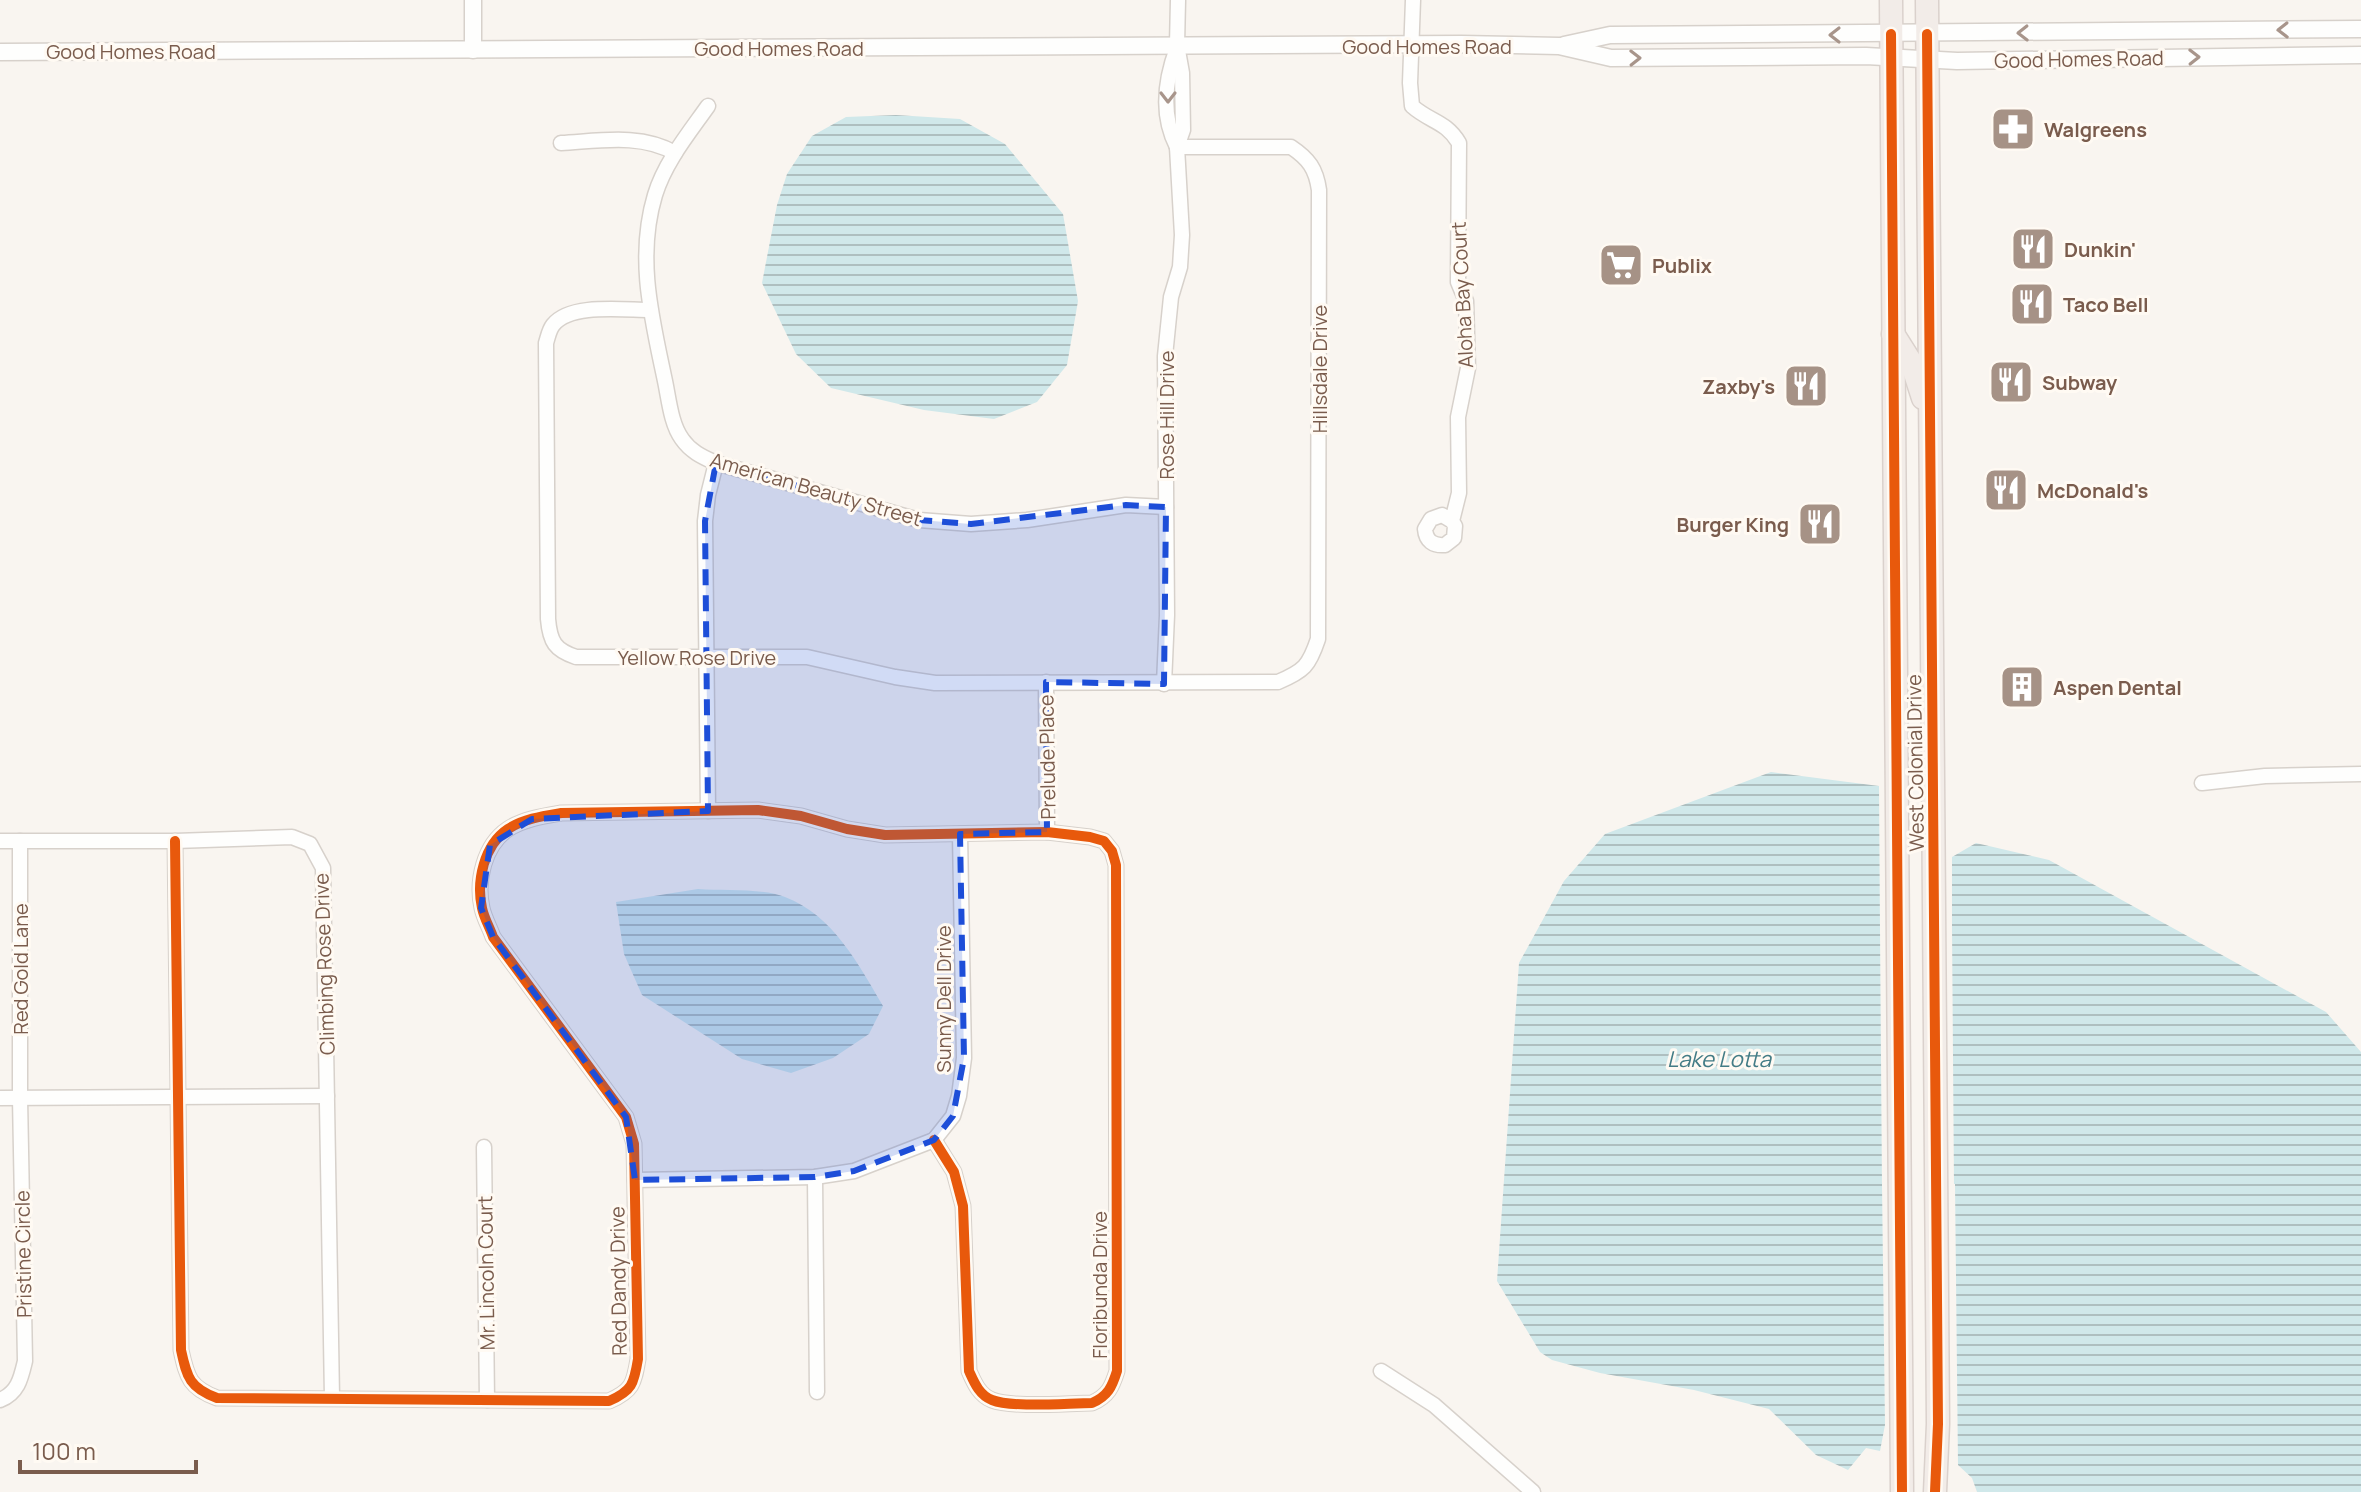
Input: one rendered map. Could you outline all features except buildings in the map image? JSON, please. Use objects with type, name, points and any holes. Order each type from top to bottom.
[{"type":"highway","name":"West Colonial Drive","points":[[1891,0],[1902,1492]]},
{"type":"highway","name":"West Colonial Drive","points":[[1927,0],[1938,1424],[1935,1492]]},
{"type":"highway","points":[[1893,334],[1912,364],[1930,419]]},
{"type":"highway","points":[[1897,780],[1933,780]]},
{"type":"street","points":[[473,0],[473,50]]},
{"type":"street","name":"Rose Hill Drive","points":[[1164,684],[1167,615],[1165,356],[1171,297],[1180,267],[1182,235],[1177,147],[1168,128],[1168,73],[1177,45],[1178,0]]},
{"type":"street","points":[[1413,0],[1413,46]]},
{"type":"street","name":"Good Homes Road","points":[[0,52],[1177,45],[1559,46],[1610,35],[2361,29]]},
{"type":"street","name":"Aloha Bay Court","points":[[1413,46],[1412,106],[1425,118],[1450,128],[1459,143],[1458,282],[1466,301],[1468,368],[1458,417],[1459,493],[1452,521]]},
{"type":"street","name":"Good Homes Road","points":[[1559,46],[1611,58],[2361,55]]},
{"type":"street","name":"American Beauty Street","points":[[708,106],[675,153],[656,192],[647,229],[645,273],[673,419],[681,438],[694,453],[716,463],[919,520],[971,524],[1027,520],[1126,505],[1166,507]]},
{"type":"street","points":[[561,143],[642,140],[660,144],[675,153]]},
{"type":"street","name":"Hillsdale Drive","points":[[1177,147],[1291,147],[1306,157],[1318,181],[1318,639],[1311,661],[1299,673],[1278,682],[1265,683]]},
{"type":"street","name":"Yellow Rose Drive","points":[[650,310],[579,310],[563,316],[551,327],[546,343],[549,637],[558,651],[576,657],[807,657],[935,683],[1265,683]]},
{"type":"street","points":[[708,811],[705,521],[716,463]]},
{"type":"street","name":"Prelude Place","points":[[1046,682],[1047,832]]},
{"type":"street","points":[[2202,783],[2265,776],[2361,774]]},
{"type":"street","name":"Red Dandy Drive","points":[[175,841],[181,1350],[186,1373],[198,1391],[217,1398],[609,1401],[626,1394],[635,1379],[638,1359],[634,1144],[626,1117],[493,937],[481,908],[481,874],[490,845],[508,829],[532,819],[561,813],[758,810],[801,816],[847,829],[885,835],[1047,832]]},
{"type":"street","name":"Floribunda Drive","points":[[934,1140],[954,1172],[963,1206],[969,1371],[978,1389],[990,1400],[1005,1403],[1092,1403],[1104,1398],[1117,1371],[1116,865],[1112,851],[1104,841],[1047,832]]},
{"type":"street","name":"Sunny Dell Drive","points":[[934,1140],[953,1116],[964,1058],[960,834]]},
{"type":"street","name":"Climbing Rose Drive","points":[[0,841],[292,837],[310,844],[323,868],[332,1398]]},
{"type":"street","name":"Red Gold Lane","points":[[20,841],[20,1098]]},
{"type":"street","points":[[0,1098],[327,1096]]},
{"type":"street","name":"Pristine Circle","points":[[0,1400],[20,1383],[25,1361],[20,1098]]},
{"type":"street","points":[[635,1180],[815,1177],[854,1171],[934,1140]]},
{"type":"street","name":"Mr. Lincoln Court","points":[[484,1147],[487,1400]]},
{"type":"street","points":[[815,1177],[817,1392]]},
{"type":"street","points":[[1381,1371],[1434,1405],[1533,1492]]},
{"type":"highlighted area","points":[[716,463],[919,520],[971,524],[1126,505],[1166,507],[1164,684],[1046,682],[1047,832],[960,834],[964,1058],[953,1116],[934,1140],[854,1171],[815,1177],[635,1180],[626,1117],[493,937],[481,908],[490,845],[532,819],[708,811],[705,521]]},
{"type":"water","points":[[896,115],[960,119],[1005,144],[1063,214],[1078,301],[1067,365],[1037,402],[994,419],[924,410],[831,388],[796,354],[762,283],[777,205],[787,174],[812,136],[846,117]]},
{"type":"water","name":"Lake Lotta","points":[[1771,772],[1879,786],[1880,930],[1952,930],[1952,857],[1976,843],[2049,860],[2326,1012],[2361,1052],[2361,1492],[1977,1492],[1972,1478],[1958,1465],[1955,1184],[1882,1185],[1885,1425],[1880,1451],[1866,1448],[1848,1470],[1816,1455],[1769,1409],[1694,1390],[1600,1373],[1552,1360],[1540,1352],[1497,1281],[1519,963],[1564,881],[1605,834]]},
{"type":"water","points":[[698,889],[776,894],[802,905],[817,916],[843,943],[883,1006],[869,1034],[833,1058],[791,1073],[742,1059],[642,995],[624,954],[616,902]]},
{"type":"pier","points":[[1952,928],[1954,1186],[1882,1187],[1880,929]]},
{"type":"cycle path","points":[[1891,34],[1902,1492]]},
{"type":"cycle path","points":[[1927,34],[1938,1424],[1935,1492]]},
{"type":"cycle path","points":[[175,841],[181,1350],[191,1381],[217,1398],[609,1401],[631,1386],[638,1359],[634,1144],[626,1117],[493,937],[480,898],[481,875],[493,844],[508,829],[527,820],[561,813],[758,810],[801,816],[847,829],[885,835],[1047,832],[1104,841],[1112,851],[1116,865],[1117,1371],[1109,1390],[1102,1397],[1092,1403],[1013,1404],[992,1400],[978,1388],[969,1371],[963,1206],[954,1172],[934,1140]]},
{"type":"place","name":"Walgreens","points":[[2013,129]]},
{"type":"place","name":"Dunkin'","points":[[2033,249]]},
{"type":"place","name":"Publix","points":[[1621,265]]},
{"type":"place","name":"Taco Bell","points":[[2032,304]]},
{"type":"place","name":"Subway","points":[[2011,382]]},
{"type":"place","name":"Zaxby's","points":[[1806,386]]},
{"type":"place","name":"McDonald's","points":[[2006,490]]},
{"type":"place","name":"Burger King","points":[[1820,524]]},
{"type":"place","name":"Aspen Dental","points":[[2022,687]]}]
